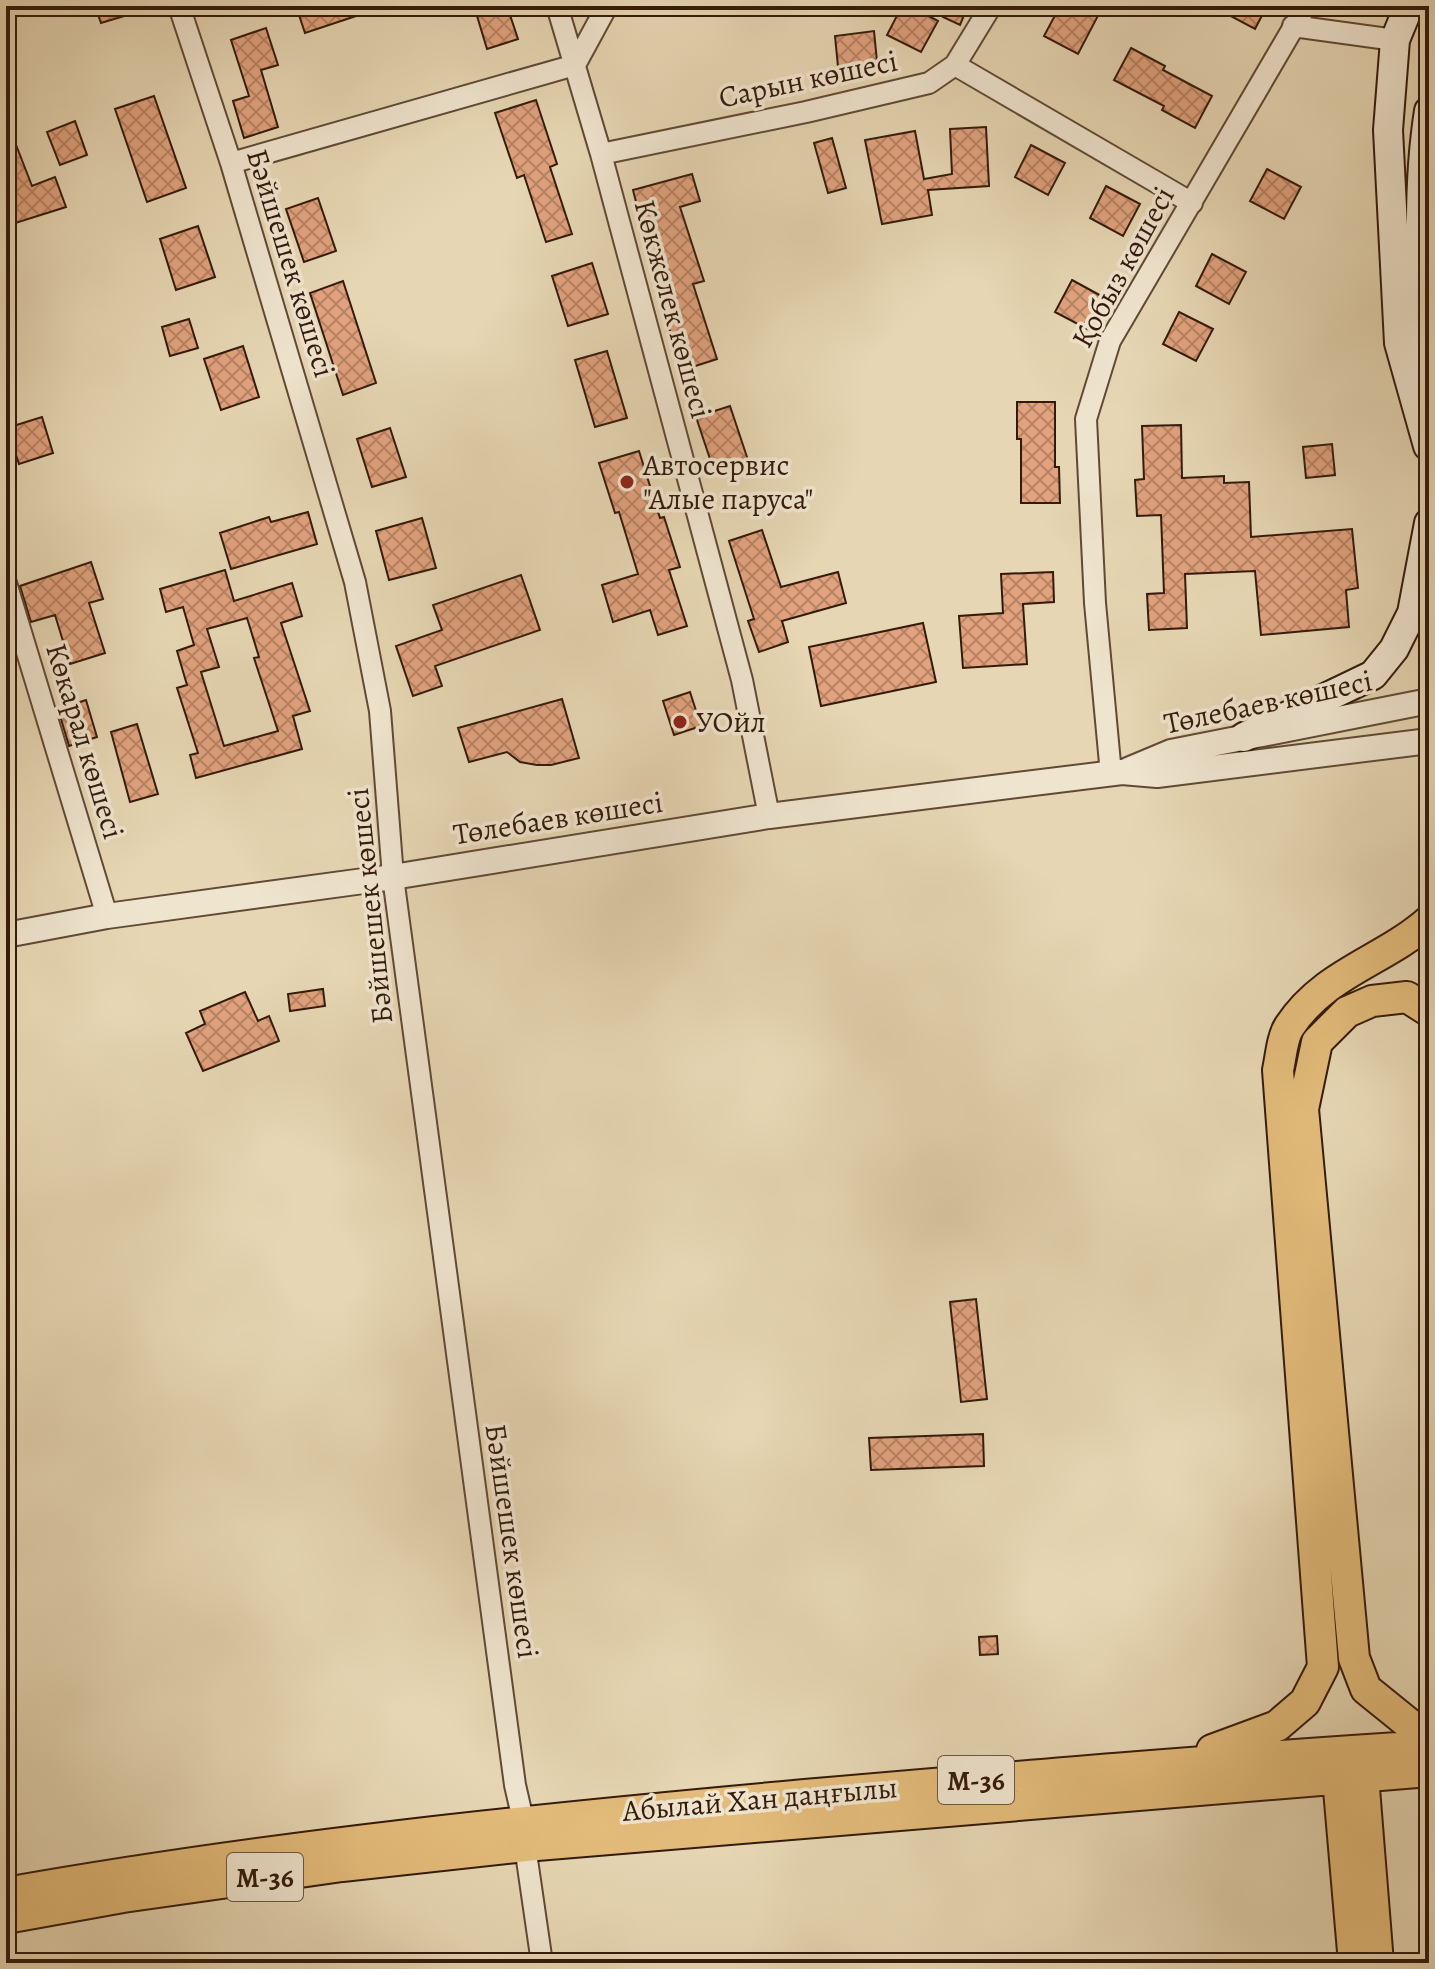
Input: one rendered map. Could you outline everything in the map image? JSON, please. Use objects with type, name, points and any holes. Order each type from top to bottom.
[{"type":"main road","points":[[1409,6],[1395,40],[1388,130],[1399,343],[1429,452]]},
{"type":"main road","points":[[1428,446],[1421,222],[1424,140],[1429,111]]},
{"type":"main road","points":[[1244,737],[1373,675],[1394,649],[1412,613],[1429,523]]},
{"type":"main road","points":[[1178,1762],[1277,1726],[1305,1702],[1323,1667],[1278,1070],[1287,1029],[1324,987],[1413,935],[1429,921]]},
{"type":"main road","points":[[1429,1011],[1407,997],[1372,1001],[1347,1012],[1317,1042],[1303,1109],[1354,1658],[1366,1689],[1413,1727],[1429,1732]]},
{"type":"main road","name":"Абылай Хан даңғылы","points":[[524,1833],[1178,1762],[1429,1746]]},
{"type":"main road","name":"Абылай Хан даңғылы","points":[[524,1833],[1429,1771]]},
{"type":"main road","points":[[1351,1777],[1354,1963]]},
{"type":"main road","points":[[1351,1777],[1378,1963]]},
{"type":"main road","name":"M-36","points":[[6,1893],[135,1871],[524,1833]]},
{"type":"main road","name":"M-36","points":[[6,1918],[123,1897],[342,1866],[524,1833]]},
{"type":"street","name":"Бәйшешек көшесі","points":[[179,6],[231,163],[355,582],[380,711],[393,877],[513,1770],[542,1963]]},
{"type":"street","name":"Көкжелек көшесі","points":[[557,6],[601,154],[742,680],[769,816]]},
{"type":"street","points":[[231,163],[575,65],[607,6]]},
{"type":"street","name":"Сарын көшесі","points":[[601,154],[929,83],[955,65],[991,6]]},
{"type":"street","name":"Қобыз көшесі","points":[[1116,773],[1096,618],[1086,419],[1110,341],[1306,6]]},
{"type":"street","points":[[1293,26],[1395,40]]},
{"type":"street","points":[[955,65],[1192,203]]},
{"type":"street","name":"Көкарал көшесі","points":[[6,583],[107,916]]},
{"type":"street","name":"Төлебаев көшесі","points":[[1116,773],[1171,752],[1429,701]]},
{"type":"street","name":"Төлебаев көшесі","points":[[6,935],[107,916],[393,877],[769,816],[1116,773],[1157,775],[1429,741]]},
{"type":"building","points":[[95,6],[143,6],[144,10],[101,23]]},
{"type":"building","points":[[296,6],[376,6],[377,9],[305,33]]},
{"type":"building","points":[[474,6],[507,6],[518,39],[487,49]]},
{"type":"building","points":[[902,6],[910,6],[938,21],[921,52],[887,35]]},
{"type":"building","points":[[948,6],[968,6],[960,25],[943,17]]},
{"type":"building","points":[[1060,6],[1103,6],[1078,54],[1044,36]]},
{"type":"building","points":[[1212,6],[1267,6],[1255,29]]},
{"type":"building","points":[[266,28],[278,65],[261,70],[278,127],[244,138],[233,101],[249,96],[231,40]]},
{"type":"building","points":[[874,31],[878,72],[839,77],[835,36]]},
{"type":"building","points":[[1131,48],[1165,66],[1163,70],[1212,96],[1195,128],[1162,110],[1164,106],[1114,80]]},
{"type":"building","points":[[154,96],[186,188],[147,202],[115,109]]},
{"type":"building","points":[[536,100],[557,164],[550,167],[572,234],[546,242],[524,175],[517,178],[495,113]]},
{"type":"building","points":[[6,119],[32,186],[55,177],[66,207],[6,226]]},
{"type":"building","points":[[75,121],[87,155],[60,165],[47,132]]},
{"type":"building","points":[[986,127],[989,186],[928,190],[932,215],[882,224],[865,140],[915,131],[924,179],[952,174],[950,129]]},
{"type":"building","points":[[832,138],[846,188],[828,193],[814,143]]},
{"type":"building","points":[[1031,145],[1065,163],[1048,195],[1015,177]]},
{"type":"building","points":[[1267,169],[1301,187],[1284,219],[1250,201]]},
{"type":"building","points":[[692,174],[700,201],[680,207],[704,281],[693,284],[717,359],[683,370],[665,316],[676,312],[645,216],[640,218],[633,190]]},
{"type":"building","points":[[1106,186],[1140,204],[1123,236],[1090,218]]},
{"type":"building","points":[[318,198],[336,251],[304,262],[286,209]]},
{"type":"building","points":[[198,226],[215,277],[176,290],[160,239]]},
{"type":"building","points":[[1212,254],[1246,272],[1229,304],[1196,286]]},
{"type":"building","points":[[592,263],[608,314],[568,326],[552,276]]},
{"type":"building","points":[[1072,280],[1105,298],[1089,330],[1055,312]]},
{"type":"building","points":[[343,281],[376,383],[343,395],[310,293]]},
{"type":"building","points":[[1179,312],[1213,329],[1196,361],[1163,344]]},
{"type":"building","points":[[189,319],[198,348],[170,356],[162,327]]},
{"type":"building","points":[[243,346],[259,397],[221,410],[204,359]]},
{"type":"building","points":[[607,351],[627,418],[595,427],[575,360]]},
{"type":"building","points":[[1017,402],[1055,402],[1055,467],[1059,467],[1060,503],[1021,503],[1021,439],[1017,439]]},
{"type":"building","points":[[730,406],[748,460],[714,471],[696,417]]},
{"type":"building","points":[[42,417],[53,453],[19,464],[7,428]]},
{"type":"building","points":[[1181,425],[1182,478],[1224,476],[1224,483],[1249,482],[1251,537],[1352,529],[1358,588],[1346,590],[1349,627],[1261,635],[1255,571],[1185,574],[1187,628],[1149,630],[1147,594],[1164,593],[1161,515],[1137,516],[1135,480],[1144,479],[1142,426]]},
{"type":"building","points":[[390,428],[406,477],[372,487],[357,439]]},
{"type":"building","points":[[1332,444],[1335,475],[1306,478],[1303,447]]},
{"type":"building","points":[[639,451],[660,518],[664,517],[680,567],[669,570],[687,626],[658,635],[650,610],[613,622],[602,585],[638,574],[619,512],[615,513],[599,463]]},
{"type":"building","points":[[308,512],[317,544],[231,569],[220,533],[269,517],[271,522]]},
{"type":"building","points":[[422,518],[436,568],[389,580],[376,531]]},
{"type":"building","points":[[762,530],[781,587],[838,572],[846,603],[782,621],[788,642],[759,652],[748,621],[754,619],[729,541]]},
{"type":"building","points":[[91,562],[103,599],[89,603],[105,653],[70,664],[55,615],[31,622],[20,586]]},
{"type":"building","points":[[225,570],[234,601],[292,583],[302,616],[281,623],[310,711],[293,716],[302,749],[196,778],[190,755],[198,753],[177,688],[187,685],[177,651],[194,645],[183,607],[166,612],[160,589]],"holes":[[[247,618],[259,657],[254,658],[278,731],[224,746],[201,672],[219,667],[207,629]]]},
{"type":"building","points":[[1053,572],[1054,602],[1023,604],[1027,664],[963,668],[959,616],[1003,613],[1001,574]]},
{"type":"building","points":[[521,575],[540,630],[435,666],[442,686],[413,696],[396,646],[442,630],[433,605]]},
{"type":"building","points":[[923,623],[936,682],[821,706],[809,647]]},
{"type":"building","points":[[690,692],[701,726],[674,735],[663,701]]},
{"type":"building","points":[[562,699],[579,758],[537,765],[520,762],[507,752],[469,762],[458,728]]},
{"type":"building","points":[[86,700],[97,737],[69,746],[58,709]]},
{"type":"building","points":[[137,724],[158,794],[130,802],[111,732]]},
{"type":"building","points":[[323,989],[325,1006],[290,1011],[288,994]]},
{"type":"building","points":[[245,992],[258,1021],[269,1016],[279,1041],[203,1071],[186,1033],[205,1024],[200,1011]]},
{"type":"building","points":[[976,1299],[987,1399],[961,1402],[950,1302]]},
{"type":"building","points":[[983,1434],[984,1466],[871,1470],[869,1438]]},
{"type":"building","points":[[997,1636],[998,1654],[980,1655],[979,1637]]},
{"type":"place","name":"Автосервис \"Алые паруса\"","points":[[627,482]]},
{"type":"place","name":"УОйл","points":[[680,722]]}]
